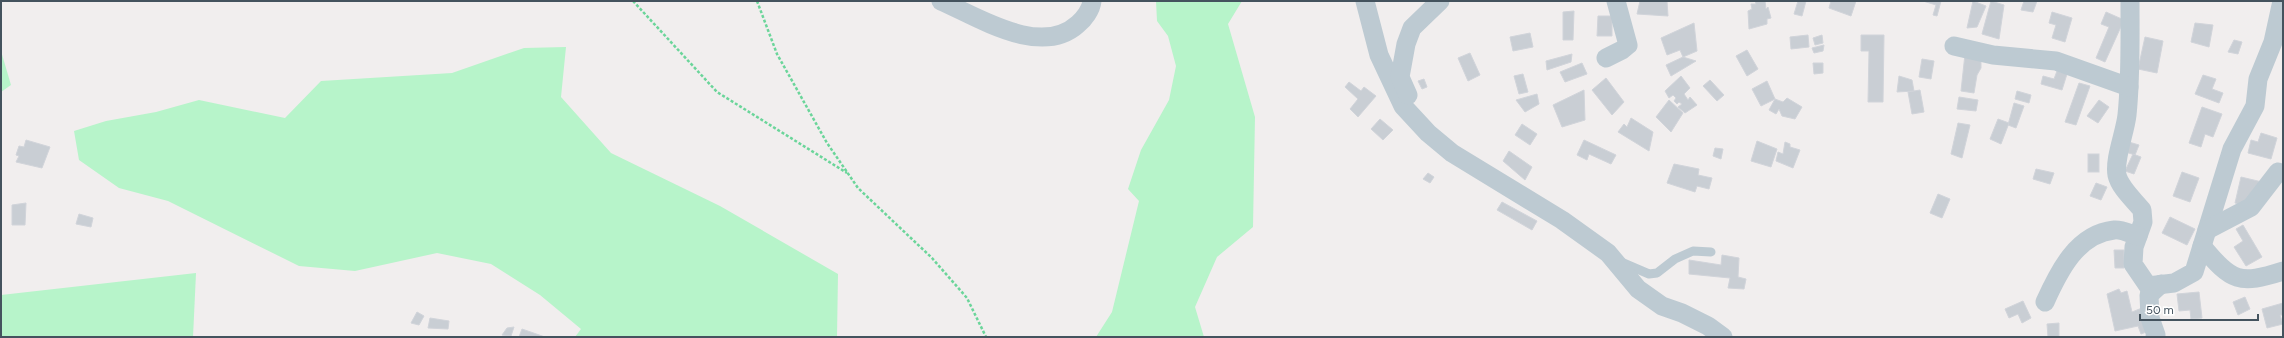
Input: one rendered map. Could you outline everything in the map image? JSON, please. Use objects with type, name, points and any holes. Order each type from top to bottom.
[{"type":"street","points":[[941,1],[1020,35],[1049,38],[1072,30],[1084,19],[1092,1]]},
{"type":"street","points":[[1400,77],[1406,44],[1412,28],[1440,1]]},
{"type":"street","points":[[1606,58],[1622,50],[1628,45],[1616,1]]},
{"type":"street","points":[[2130,1],[2129,88],[2124,134],[2117,155],[2118,176],[2127,192],[2142,210],[2143,222],[2134,247],[2133,264],[2148,286],[2174,283],[2194,272],[2232,149],[2255,106],[2258,78],[2273,42],[2282,1]]},
{"type":"street","points":[[1365,3],[1375,12],[1384,28],[1388,53],[1421,126]]},
{"type":"street","points":[[1365,3],[1379,55],[1403,106],[1421,126],[1452,153],[1562,220],[1612,258],[1638,289],[1662,306],[1682,313],[1708,326],[1723,337]]},
{"type":"street","points":[[1954,46],[1993,55],[2056,61],[2129,88]]},
{"type":"street","points":[[2205,238],[2251,207],[2278,172]]},
{"type":"street","points":[[2045,302],[2055,280],[2078,246],[2093,235],[2116,229],[2138,236]]},
{"type":"street","points":[[2205,238],[2216,262],[2237,278],[2257,279],[2283,271]]},
{"type":"street","points":[[2155,337],[2156,335],[2150,318],[2149,295],[2162,284]]},
{"type":"lane","points":[[1612,258],[1650,274],[1657,273],[1675,258],[1693,251],[1711,252]]},
{"type":"path","points":[[633,1],[718,92],[849,174]]},
{"type":"path","points":[[757,1],[777,54],[827,143],[858,188],[932,258],[967,298],[986,337]]},
{"type":"green space","points":[[1156,1],[1242,1],[1228,24],[1255,117],[1253,227],[1217,257],[1195,307],[1204,337],[1096,337],[1112,312],[1139,201],[1128,189],[1141,150],[1169,100],[1176,66],[1168,36],[1157,21]]},
{"type":"green space","points":[[566,47],[561,97],[611,153],[720,206],[838,274],[837,337],[575,337],[581,329],[540,295],[491,264],[437,253],[355,271],[299,266],[168,201],[119,188],[79,160],[74,131],[106,121],[156,112],[199,100],[285,118],[321,81],[452,73],[524,48]]},
{"type":"green space","points":[[1,51],[11,85],[1,92]]},
{"type":"green space","points":[[196,273],[193,337],[1,337],[1,295]]},
{"type":"building","points":[[1640,1],[1667,1],[1668,16],[1637,14]]},
{"type":"building","points":[[1755,1],[1765,1],[1766,9],[1768,7],[1771,18],[1767,19],[1767,24],[1749,29],[1748,11],[1752,9],[1751,4],[1756,4]]},
{"type":"building","points":[[1798,1],[1806,1],[1802,16],[1794,14]]},
{"type":"building","points":[[1831,1],[1856,1],[1851,16],[1829,8]]},
{"type":"building","points":[[1923,1],[1941,1],[1937,16],[1933,15],[1936,5]]},
{"type":"building","points":[[1973,1],[1986,6],[1977,27],[1967,28]]},
{"type":"building","points":[[1991,1],[2004,5],[1999,39],[1982,34]]},
{"type":"building","points":[[2024,1],[2037,1],[2033,12],[2021,10]]},
{"type":"building","points":[[1574,11],[1573,40],[1563,40],[1563,12]]},
{"type":"building","points":[[2052,12],[2072,18],[2065,42],[2052,38],[2056,25],[2049,23]]},
{"type":"building","points":[[2106,12],[2124,20],[2105,62],[2096,58],[2109,27],[2101,24]]},
{"type":"building","points":[[1598,16],[1612,16],[1612,36],[1597,36]]},
{"type":"building","points":[[1694,23],[1697,51],[1683,57],[1680,50],[1667,55],[1661,38]]},
{"type":"building","points":[[2195,23],[2213,25],[2209,47],[2191,42]]},
{"type":"building","points":[[1530,33],[1533,47],[1513,51],[1510,37]]},
{"type":"building","points":[[1808,35],[1809,47],[1791,49],[1790,37]]},
{"type":"building","points":[[1822,35],[1823,43],[1815,45],[1813,38]]},
{"type":"building","points":[[1861,35],[1884,35],[1883,102],[1868,102],[1869,51],[1861,51]]},
{"type":"building","points":[[2145,37],[2163,41],[2157,73],[2138,69]]},
{"type":"building","points":[[2234,40],[2242,42],[2238,54],[2228,52]]},
{"type":"building","points":[[1824,45],[1823,51],[1814,53],[1812,48]]},
{"type":"building","points":[[1747,50],[1758,69],[1747,76],[1736,56]]},
{"type":"building","points":[[1470,53],[1480,75],[1468,81],[1458,58]]},
{"type":"building","points":[[1572,54],[1571,62],[1547,70],[1546,61]]},
{"type":"building","points":[[1965,54],[1981,56],[1981,68],[1977,75],[1974,93],[1961,91]]},
{"type":"building","points":[[1683,57],[1696,61],[1671,76],[1666,65]]},
{"type":"building","points":[[1922,59],[1934,61],[1931,79],[1919,77]]},
{"type":"building","points":[[1582,63],[1587,74],[1565,82],[1560,72]]},
{"type":"building","points":[[1813,63],[1823,63],[1823,73],[1814,74]]},
{"type":"building","points":[[2057,71],[2067,74],[2062,90],[2041,84],[2043,76],[2054,79]]},
{"type":"building","points":[[1523,74],[1528,92],[1519,94],[1514,76]]},
{"type":"building","points":[[2203,75],[2216,79],[2212,89],[2223,93],[2219,103],[2195,94]]},
{"type":"building","points":[[1681,76],[1690,88],[1684,94],[1688,100],[1690,97],[1697,105],[1685,113],[1678,107],[1682,104],[1679,102],[1677,104],[1674,101],[1676,98],[1673,95],[1669,98],[1665,91]]},
{"type":"building","points":[[1899,76],[1912,80],[1914,91],[1897,92]]},
{"type":"building","points":[[1606,78],[1624,102],[1612,115],[1592,90]]},
{"type":"building","points":[[1424,79],[1427,87],[1422,89],[1418,81]]},
{"type":"building","points":[[1710,80],[1724,95],[1717,101],[1703,86]]},
{"type":"building","points":[[1767,81],[1775,99],[1761,106],[1752,89]]},
{"type":"building","points":[[1349,82],[1361,91],[1364,87],[1376,96],[1358,117],[1350,109],[1358,99],[1345,87]]},
{"type":"building","points":[[2079,83],[2090,86],[2076,125],[2065,122]]},
{"type":"building","points":[[1584,90],[1585,120],[1562,127],[1553,105]]},
{"type":"building","points":[[1920,90],[1924,112],[1912,114],[1908,92]]},
{"type":"building","points":[[2017,91],[2031,95],[2029,103],[2015,99]]},
{"type":"building","points":[[1537,94],[1539,104],[1525,112],[1516,100]]},
{"type":"building","points":[[1959,97],[1978,100],[1976,111],[1957,109]]},
{"type":"building","points":[[1787,98],[1802,107],[1795,119],[1782,116],[1779,109],[1776,114],[1769,110],[1775,99],[1783,102]]},
{"type":"building","points":[[1669,100],[1683,113],[1671,132],[1656,117]]},
{"type":"building","points":[[2099,100],[2109,107],[2098,123],[2087,116]]},
{"type":"building","points":[[2014,103],[2024,106],[2016,128],[2008,125]]},
{"type":"building","points":[[2202,107],[2222,114],[2213,137],[2205,134],[2201,147],[2189,143]]},
{"type":"building","points":[[1631,118],[1653,132],[1649,151],[1618,132],[1624,124],[1627,127]]},
{"type":"building","points":[[1380,119],[1393,130],[1383,140],[1371,129]]},
{"type":"building","points":[[1998,119],[2009,123],[2001,144],[1990,139]]},
{"type":"building","points":[[1958,123],[1970,125],[1962,158],[1951,154]]},
{"type":"building","points":[[1522,124],[1537,134],[1530,145],[1515,135]]},
{"type":"building","points":[[2261,133],[2277,138],[2271,159],[2248,153],[2251,140],[2258,142]]},
{"type":"building","points":[[26,140],[50,147],[42,168],[16,162],[19,156],[16,155],[19,146],[24,147]]},
{"type":"building","points":[[1584,140],[1616,155],[1611,164],[1589,154],[1587,160],[1577,155]]},
{"type":"building","points":[[2122,140],[2139,145],[2135,155],[2119,150]]},
{"type":"building","points":[[1757,141],[1777,149],[1771,167],[1751,161]]},
{"type":"building","points":[[1785,142],[1790,144],[1790,147],[1800,150],[1793,168],[1776,161],[1778,152],[1783,154]]},
{"type":"building","points":[[1715,148],[1723,149],[1721,159],[1713,156]]},
{"type":"building","points":[[1509,151],[1532,167],[1525,180],[1503,161]]},
{"type":"building","points":[[2088,154],[2099,154],[2099,172],[2088,172]]},
{"type":"building","points":[[2133,154],[2141,157],[2134,174],[2125,171]]},
{"type":"building","points":[[1674,164],[1699,169],[1698,175],[1712,178],[1709,189],[1697,186],[1695,192],[1667,183]]},
{"type":"building","points":[[2036,169],[2054,173],[2050,184],[2033,179]]},
{"type":"building","points":[[2182,172],[2199,178],[2190,202],[2173,196]]},
{"type":"building","points":[[1428,173],[1434,177],[1430,183],[1423,179]]},
{"type":"building","points":[[2241,177],[2262,182],[2255,208],[2235,203]]},
{"type":"building","points":[[2096,183],[2107,187],[2101,200],[2090,196]]},
{"type":"building","points":[[1938,194],[1950,199],[1942,218],[1930,213]]},
{"type":"building","points":[[1502,202],[1537,221],[1532,230],[1497,210]]},
{"type":"building","points":[[26,203],[25,225],[12,225],[12,205]]},
{"type":"building","points":[[79,214],[93,218],[91,227],[76,224]]},
{"type":"building","points":[[2170,217],[2195,229],[2187,245],[2162,233]]},
{"type":"building","points":[[2243,225],[2262,257],[2246,266],[2234,247],[2243,241],[2236,229]]},
{"type":"building","points":[[2114,250],[2124,250],[2124,268],[2115,268]]},
{"type":"building","points":[[1722,255],[1739,258],[1738,277],[1746,279],[1744,289],[1728,288],[1730,278],[1689,274],[1689,260],[1721,265]]},
{"type":"building","points":[[2119,289],[2121,293],[2127,291],[2132,312],[2142,308],[2152,330],[2141,334],[2138,326],[2115,331],[2107,294]]},
{"type":"building","points":[[2199,292],[2202,318],[2191,319],[2190,310],[2179,311],[2177,294]]},
{"type":"building","points":[[2245,297],[2250,309],[2238,315],[2233,302]]},
{"type":"building","points":[[2023,301],[2031,318],[2022,323],[2018,314],[2009,318],[2005,309]]},
{"type":"building","points":[[2283,303],[2283,315],[2280,315],[2283,324],[2267,328],[2262,309]]},
{"type":"building","points":[[417,312],[424,316],[419,325],[411,323]]},
{"type":"building","points":[[430,318],[449,321],[448,329],[428,328]]},
{"type":"building","points":[[2059,323],[2059,337],[2048,337],[2047,324]]},
{"type":"building","points":[[514,327],[511,336],[502,335],[507,328]]},
{"type":"building","points":[[522,329],[545,337],[519,337]]}]
